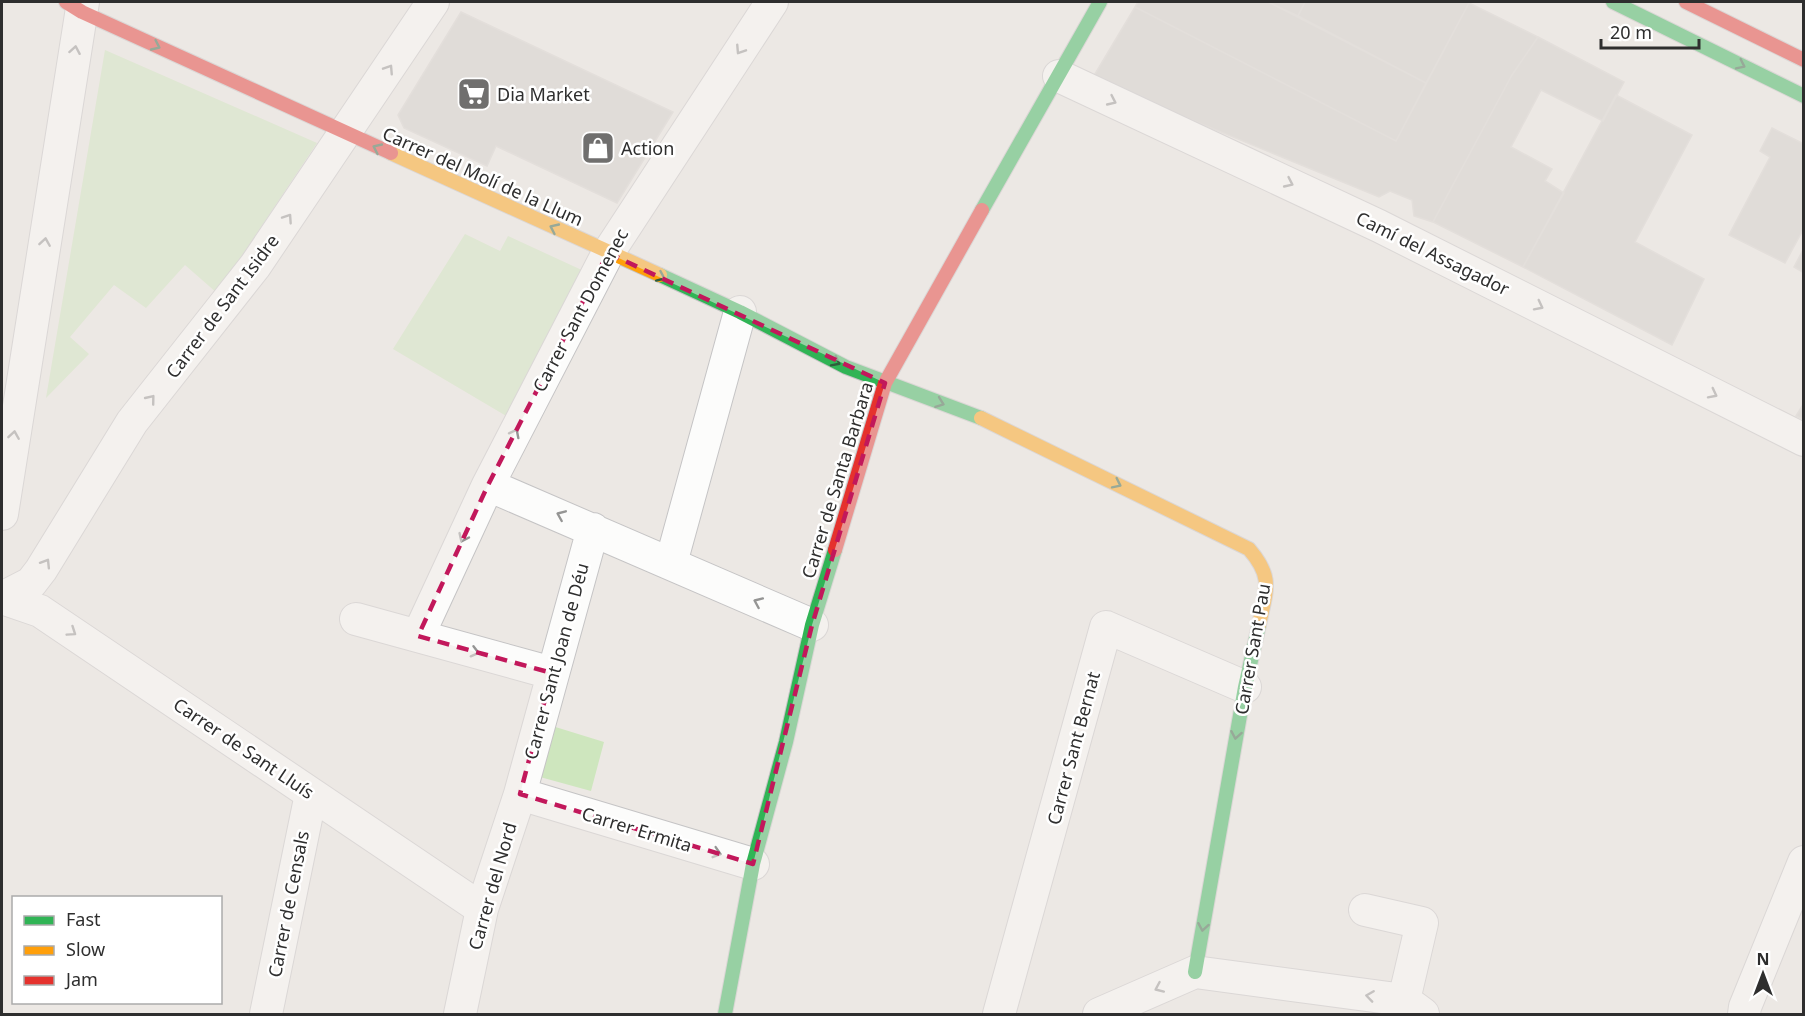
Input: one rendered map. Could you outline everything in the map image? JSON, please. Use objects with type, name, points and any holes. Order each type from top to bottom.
[{"type":"street","name":"Carrer de Sant Isidre","points":[[2,598],[31,583],[41,570],[132,422],[255,266],[433,2]]},
{"type":"street","name":"Carrer Sant Domenec","points":[[418,636],[488,485],[608,253],[772,2]]},
{"type":"street","name":"Carrer de Santa Barbara","points":[[725,1014],[753,864],[786,742],[812,625],[885,383],[1100,2]]},
{"type":"street","points":[[1613,2],[1803,96]]},
{"type":"street","points":[[1686,2],[1803,60]]},
{"type":"street","name":"Carrer del Molí de la Llum","points":[[77,5],[346,134],[740,312],[846,367],[885,383]]},
{"type":"street","points":[[2,513],[77,5]]},
{"type":"street","name":"Camí del Assagador","points":[[1059,76],[1379,226],[1803,440]]},
{"type":"street","points":[[670,563],[740,312]]},
{"type":"street","name":"Carrer Sant Pau","points":[[885,383],[980,417],[1249,549],[1264,566],[1267,587],[1245,687],[1195,972]]},
{"type":"street","points":[[488,485],[812,625]]},
{"type":"street","name":"Carrer Sant Joan de Déu","points":[[520,794],[593,529]]},
{"type":"street","name":"Carrer de Sant Lluís","points":[[2,598],[40,611],[482,909]]},
{"type":"street","points":[[356,619],[552,673]]},
{"type":"street","name":"Carrer Sant Bernat","points":[[999,1014],[1106,627],[1245,687]]},
{"type":"street","name":"Carrer de Censals","points":[[266,1014],[311,794]]},
{"type":"street","name":"Carrer Ermita","points":[[520,794],[753,864]]},
{"type":"street","name":"Carrer del Nord","points":[[460,1014],[482,909],[520,794]]},
{"type":"street","points":[[1742,1012],[1803,862]]},
{"type":"street","points":[[1099,1014],[1195,972],[1417,1010],[1422,923],[1365,910]]},
{"type":"highlighted area","points":[[608,253],[885,383],[812,625],[753,864],[520,794],[552,673],[418,636],[488,485]]},
{"type":"green space","points":[[105,50],[317,143],[217,293],[185,265],[146,308],[114,285],[70,337],[89,354],[46,398]]},
{"type":"green space","points":[[465,234],[500,251],[508,236],[586,272],[508,417],[393,349]]},
{"type":"green space","points":[[549,725],[604,742],[591,791],[540,777]]},
{"type":"building","points":[[1138,2],[1268,2],[1426,83],[1396,141],[1135,7]]},
{"type":"building","points":[[1268,2],[1305,2],[1298,16]]},
{"type":"building","points":[[1305,2],[1469,3],[1426,83],[1298,16]]},
{"type":"building","points":[[1469,3],[1538,37],[1512,75],[1433,222],[1414,216],[1412,200],[1390,191],[1379,197],[1092,79],[1135,7],[1396,141]]},
{"type":"building","points":[[461,12],[673,112],[617,203],[496,146],[487,166],[404,128],[398,115]]},
{"type":"building","points":[[1538,37],[1624,82],[1603,121],[1541,90],[1511,147],[1552,169],[1545,181],[1564,193],[1523,267],[1433,222],[1512,75]]},
{"type":"building","points":[[1616,95],[1692,135],[1635,242],[1704,279],[1672,345],[1523,267]]},
{"type":"building","points":[[1772,128],[1804,144],[1804,228],[1785,263],[1729,235],[1770,157],[1760,151]]},
{"type":"building","points":[[1804,248],[1804,273],[1794,267]]},
{"type":"building","points":[[1804,403],[1804,420],[1796,416]]},
{"type":"traffic: fast","points":[[982,210],[1100,2]]},
{"type":"traffic: fast","points":[[1613,2],[1804,96]]},
{"type":"traffic: fast","points":[[660,275],[740,312],[846,367],[981,418]]},
{"type":"traffic: fast","points":[[725,1014],[753,864],[786,742],[812,625],[835,550]]},
{"type":"traffic: fast","points":[[1195,972],[1245,687],[1259,625]]},
{"type":"traffic: slow","points":[[391,153],[660,275]]},
{"type":"traffic: slow","points":[[981,418],[1249,549],[1257,559],[1265,577],[1266,593],[1259,625]]},
{"type":"traffic: jam","points":[[66,2],[82,12],[391,153]]},
{"type":"traffic: jam","points":[[1686,2],[1804,60]]},
{"type":"traffic: jam","points":[[835,550],[885,383],[982,210]]},
{"type":"place","name":"Dia Market","points":[[474,94]]},
{"type":"place","name":"Action","points":[[598,148]]}]
